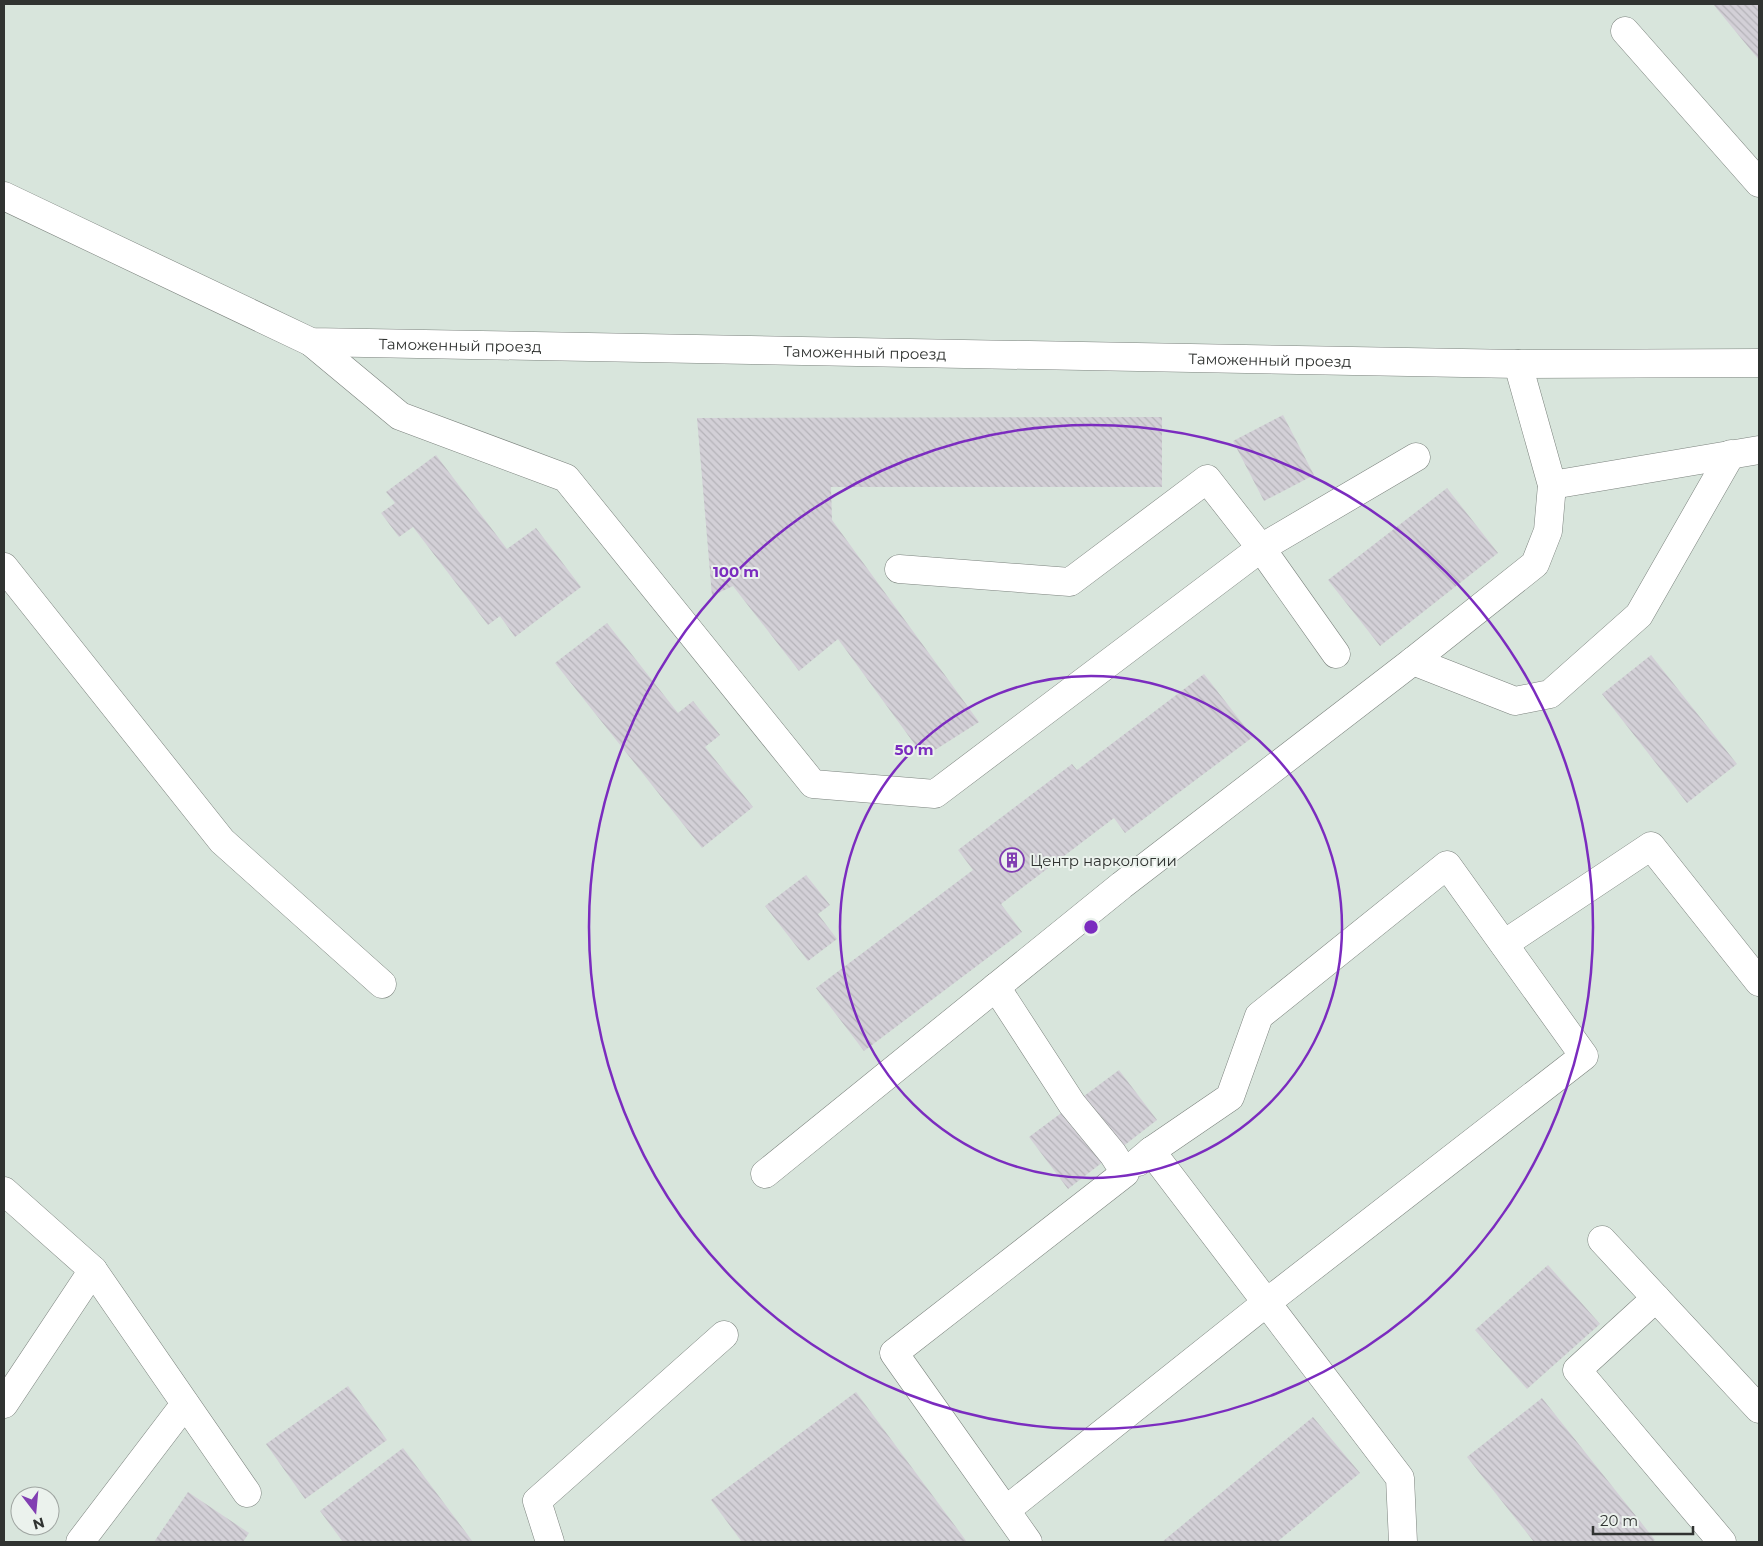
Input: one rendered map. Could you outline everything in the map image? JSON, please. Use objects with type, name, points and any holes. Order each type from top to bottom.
[{"type":"street","points":[[1625,31],[1759,183]]},
{"type":"street","name":"Таможенный проезд","points":[[4,196],[311,342],[1518,364],[1759,363]]},
{"type":"street","points":[[311,342],[400,416],[566,478],[813,784],[935,794],[1261,548],[1416,457]]},
{"type":"street","points":[[765,1174],[1122,885],[1413,661],[1535,564],[1548,531],[1552,485],[1518,364]]},
{"type":"street","points":[[1552,485],[1759,450]]},
{"type":"street","points":[[1413,661],[1515,701],[1550,694],[1639,615],[1731,454]]},
{"type":"street","points":[[899,569],[1070,582],[1208,479],[1261,548],[1336,654]]},
{"type":"street","points":[[4,567],[222,841],[382,984]]},
{"type":"street","points":[[1504,944],[1651,846],[1759,982]]},
{"type":"street","points":[[1006,1510],[1266,1302],[1584,1056],[1447,865],[1260,1016],[1230,1097],[1151,1151],[894,1353],[1028,1542]]},
{"type":"street","points":[[996,986],[1072,1104],[1113,1154],[1125,1173]]},
{"type":"street","points":[[1151,1151],[1400,1478],[1403,1542]]},
{"type":"street","points":[[4,1191],[93,1270],[247,1492]]},
{"type":"street","points":[[1602,1240],[1759,1409]]},
{"type":"street","points":[[4,1404],[93,1270]]},
{"type":"street","points":[[1656,1298],[1577,1370],[1722,1542]]},
{"type":"street","points":[[550,1542],[537,1501],[724,1336]]},
{"type":"street","points":[[80,1542],[186,1404]]},
{"type":"shaded area","points":[[4,4],[1759,4],[1759,1542],[4,1542]]},
{"type":"building","points":[[1713,4],[1759,4],[1759,60]]},
{"type":"building","points":[[1283,415],[1314,475],[1264,501],[1233,441]]},
{"type":"building","points":[[1162,417],[1162,487],[831,487],[832,520],[979,722],[924,757],[838,639],[799,671],[733,586],[712,596],[697,418]]},
{"type":"building","points":[[436,455],[507,549],[536,528],[581,587],[515,637],[500,616],[488,625],[413,527],[399,537],[381,513],[395,503],[386,492]]},
{"type":"building","points":[[1447,488],[1498,553],[1380,646],[1328,580]]},
{"type":"building","points":[[607,623],[678,713],[693,701],[720,735],[705,747],[753,807],[702,848],[555,663]]},
{"type":"building","points":[[1651,655],[1737,764],[1687,803],[1602,694]]},
{"type":"building","name":"Центр наркологии","points":[[1204,674],[1253,737],[1125,833],[1114,818],[1001,904],[1022,932],[864,1051],[816,988],[973,870],[958,850],[1072,764],[1077,770]]},
{"type":"building","points":[[806,875],[830,905],[818,914],[837,939],[808,961],[765,906]]},
{"type":"building","points":[[1119,1070],[1157,1120],[1068,1189],[1029,1137]]},
{"type":"building","points":[[1548,1265],[1600,1324],[1527,1389],[1475,1330]]},
{"type":"building","points":[[348,1386],[387,1440],[305,1499],[266,1444]]},
{"type":"building","points":[[856,1392],[967,1542],[742,1542],[711,1500]]},
{"type":"building","points":[[1542,1398],[1655,1540],[1651,1542],[1534,1542],[1467,1457]]},
{"type":"building","points":[[1313,1417],[1360,1473],[1277,1542],[1162,1542]]},
{"type":"building","points":[[403,1448],[473,1542],[343,1542],[320,1511]]},
{"type":"building","points":[[188,1492],[249,1533],[243,1542],[154,1542]]},
{"type":"place","name":"Центр наркологии","points":[[1012,860]]}]
